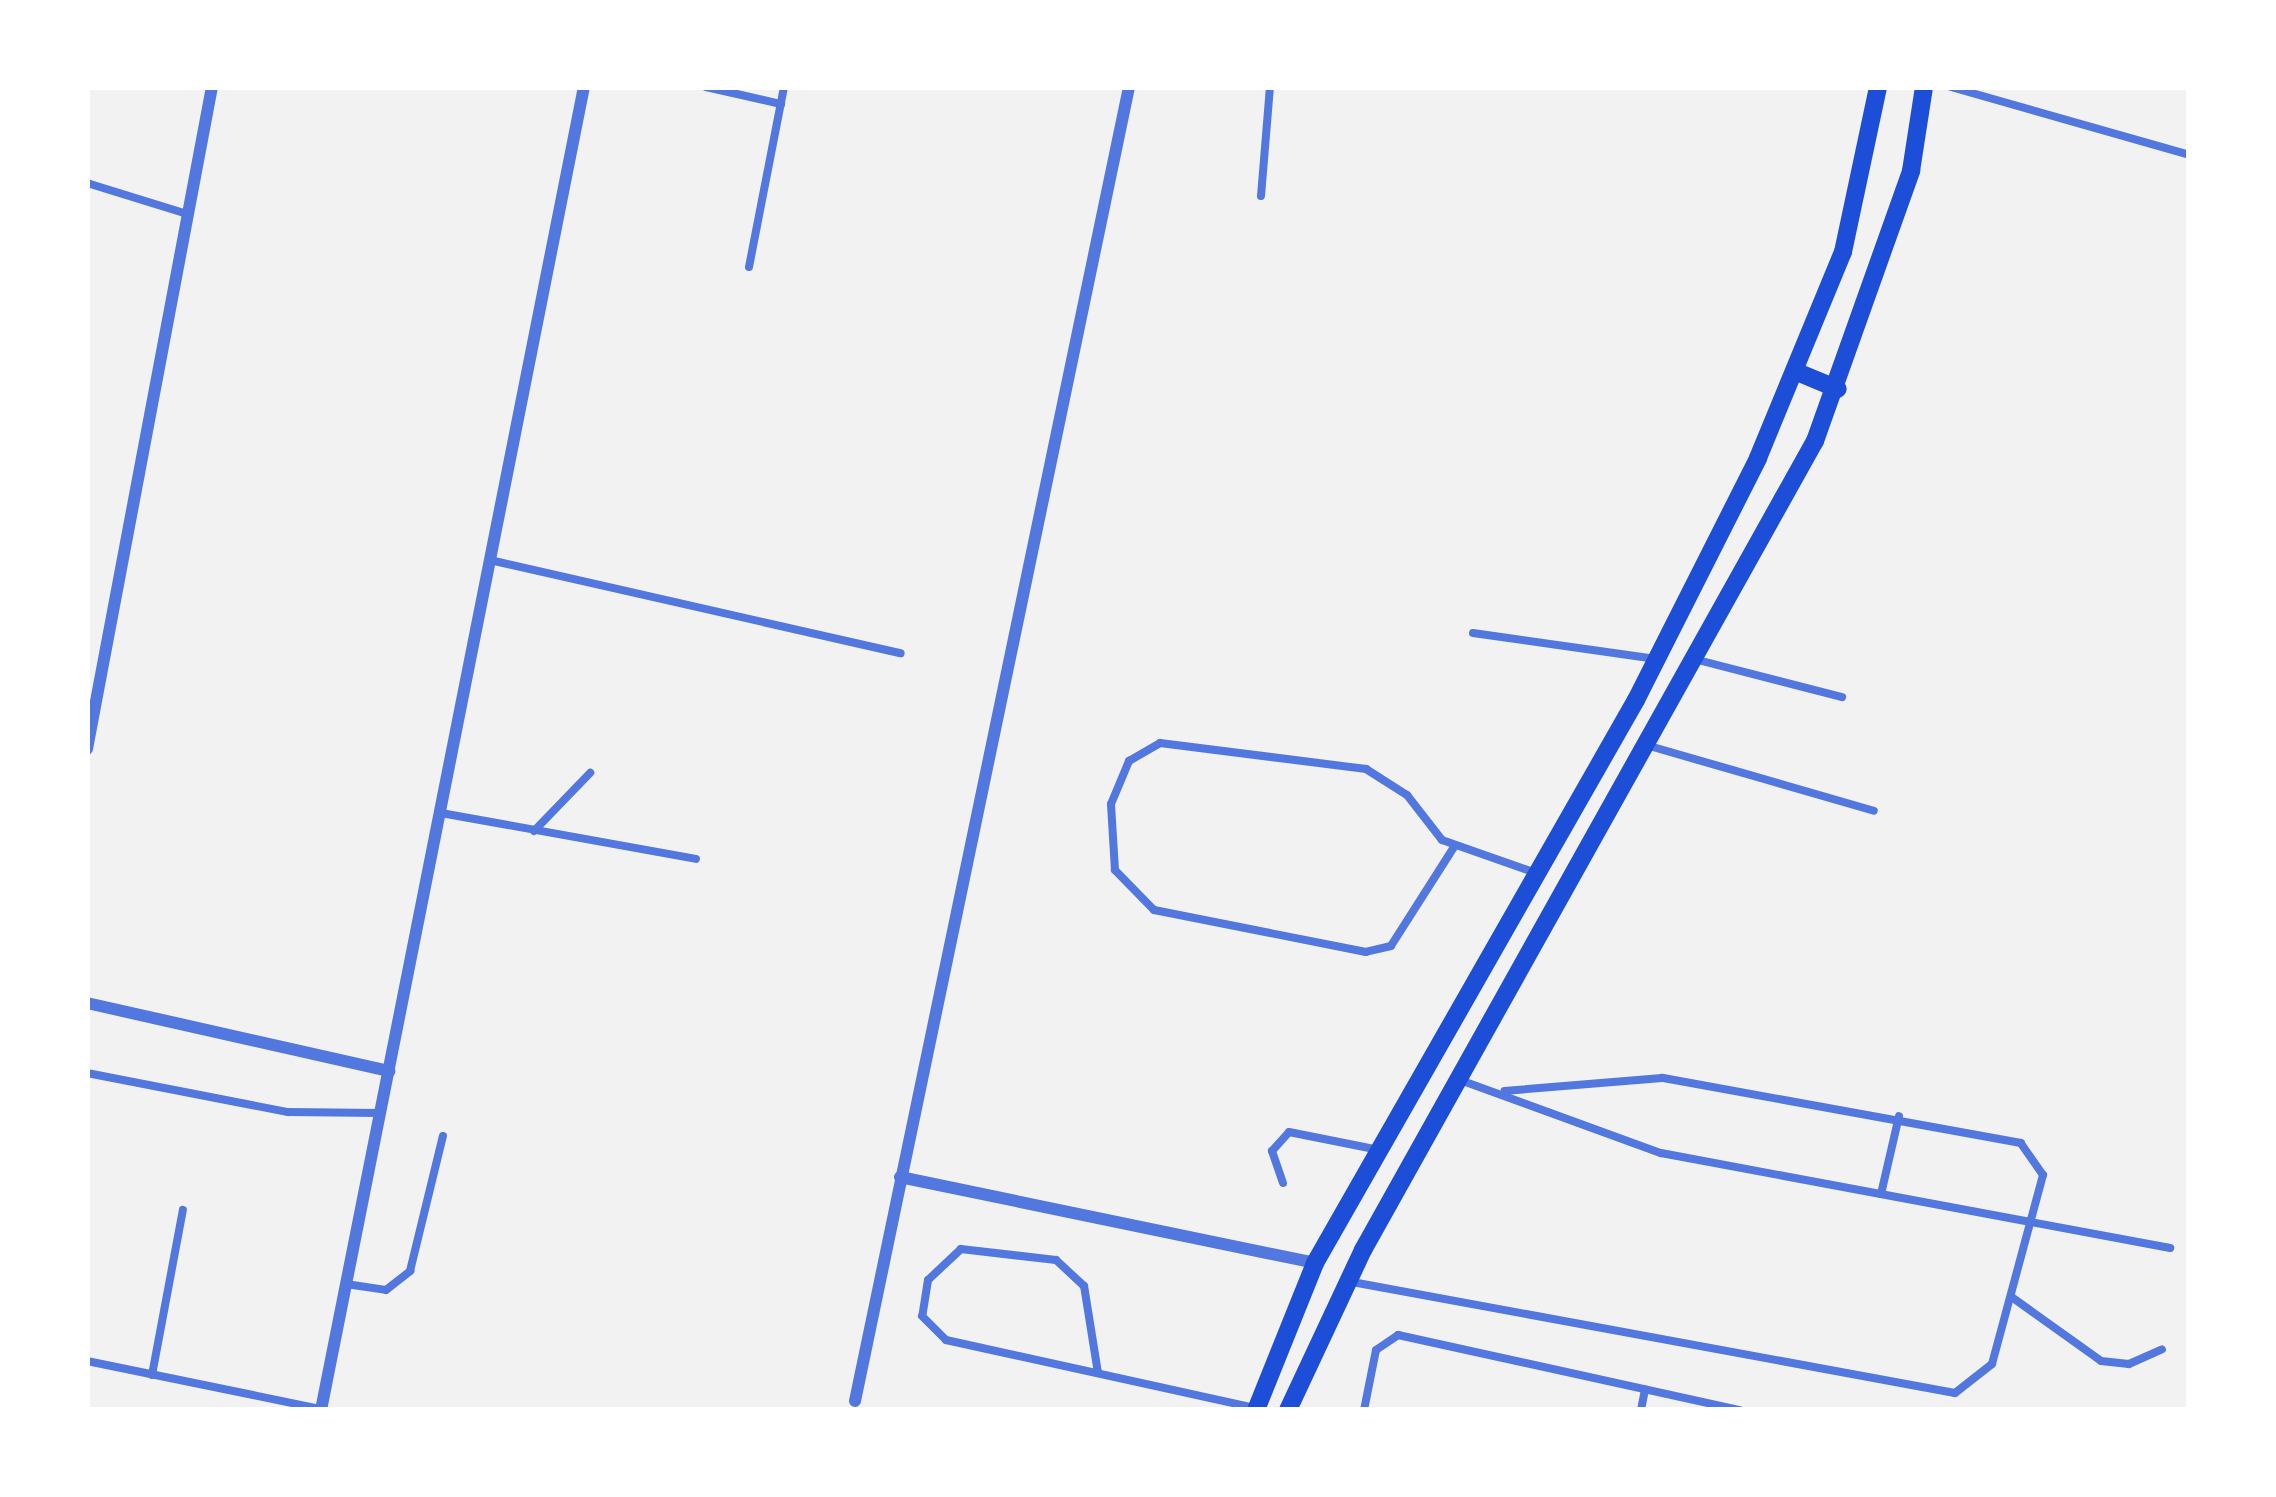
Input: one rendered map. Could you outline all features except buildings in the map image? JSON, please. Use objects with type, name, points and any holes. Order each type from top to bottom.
[{"type":"main road","points":[[1256,1409],[1315,1263],[1636,700],[1797,372],[1843,252],[1878,87]]},
{"type":"main road","points":[[1288,1410],[1349,1281],[1838,389],[1911,171],[1924,87]]},
{"type":"main road","points":[[1797,372],[1838,389]]},
{"type":"main road","points":[[1636,700],[1661,715]]},
{"type":"main road","points":[[1440,1042],[1471,1057]]},
{"type":"street","points":[[87,749],[212,87]]},
{"type":"street","points":[[321,1410],[584,87]]},
{"type":"street","points":[[855,1401],[1129,87]]},
{"type":"street","points":[[87,1004],[389,1071]]},
{"type":"street","points":[[900,1177],[1315,1263]]},
{"type":"lane","points":[[706,87],[781,104]]},
{"type":"lane","points":[[748,266],[784,87]]},
{"type":"lane","points":[[1261,196],[1270,87]]},
{"type":"lane","points":[[1951,87],[2189,154]]},
{"type":"lane","points":[[87,183],[188,214]]},
{"type":"lane","points":[[490,560],[901,653]]},
{"type":"lane","points":[[1473,633],[1658,659]]},
{"type":"lane","points":[[1693,658],[1842,697]]},
{"type":"lane","points":[[1454,847],[1391,946],[1366,952],[1154,910],[1115,870],[1111,804],[1130,761],[1160,743],[1343,766],[1389,781],[1454,847],[1537,873]]},
{"type":"lane","points":[[1645,745],[1874,811]]},
{"type":"lane","points":[[533,832],[590,772]]},
{"type":"lane","points":[[441,812],[696,859]]},
{"type":"lane","points":[[87,1073],[288,1112],[345,1107],[381,1114]]},
{"type":"lane","points":[[1349,1281],[1955,1393],[1991,1364],[2036,1223],[2043,1174],[2021,1143],[1899,1116],[1662,1078],[1505,1091]]},
{"type":"lane","points":[[1458,1079],[1505,1091],[1661,1153],[2170,1248]]},
{"type":"lane","points":[[1881,1194],[1899,1116]]},
{"type":"lane","points":[[1282,1183],[1272,1151],[1288,1132],[1380,1150]]},
{"type":"lane","points":[[346,1284],[386,1290],[410,1271],[443,1136]]},
{"type":"lane","points":[[152,1375],[182,1210]]},
{"type":"lane","points":[[1098,1373],[1084,1286],[1056,1260],[961,1249],[928,1280],[922,1316],[946,1340],[1256,1409]]},
{"type":"lane","points":[[2013,1298],[2101,1361],[2129,1364],[2162,1349]]},
{"type":"lane","points":[[1364,1410],[1376,1350],[1398,1336],[1741,1410]]},
{"type":"lane","points":[[87,1361],[321,1410]]},
{"type":"lane","points":[[1641,1410],[1646,1389]]}]
